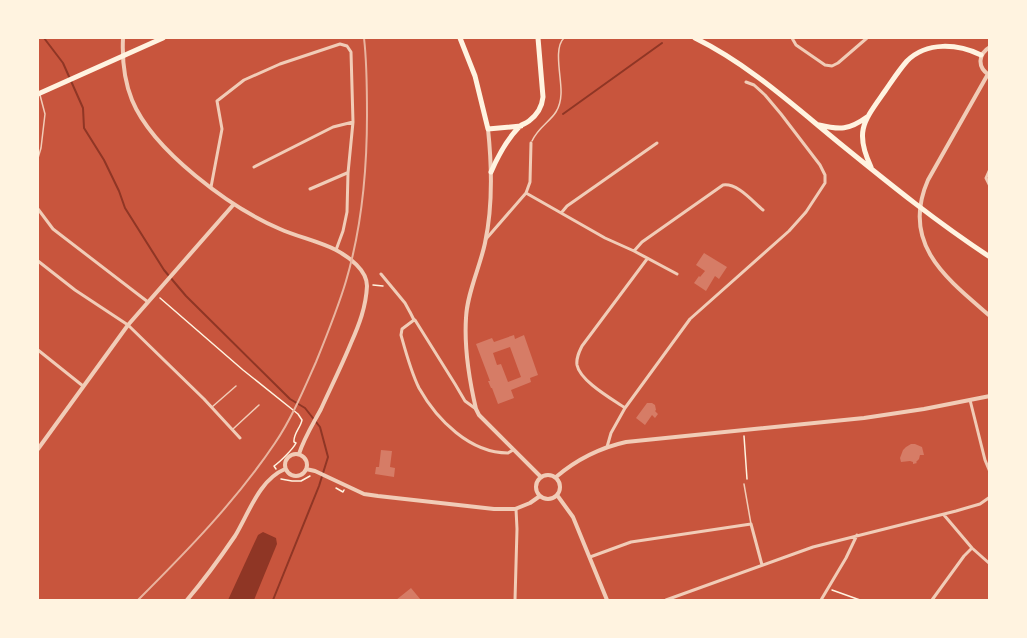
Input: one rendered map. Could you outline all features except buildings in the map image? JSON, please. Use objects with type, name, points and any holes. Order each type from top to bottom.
[{"type":"main road","points":[[38,94],[163,38]]},
{"type":"main road","points":[[460,38],[475,76],[488,129],[521,126]]},
{"type":"main road","points":[[491,172],[501,152],[521,126],[538,112],[542,105],[538,38]]},
{"type":"main road","points":[[695,38],[773,87],[936,221],[990,257]]},
{"type":"main road","points":[[872,169],[862,140],[868,116],[909,59],[918,52],[943,46],[959,47],[981,55]]},
{"type":"main road","points":[[818,125],[847,128],[868,116]]},
{"type":"street","points":[[123,38],[122,58],[128,88],[146,124],[168,150],[234,204],[279,229],[336,250],[359,266],[367,284],[363,315],[337,377],[299,454]]},
{"type":"street","points":[[792,38],[796,45],[825,65],[832,66],[867,38]]},
{"type":"street","points":[[211,187],[222,129],[218,101],[244,80],[280,64],[340,44],[347,46],[351,52],[353,122],[347,212],[336,250]]},
{"type":"street","points":[[990,46],[980,59],[982,68],[989,75],[928,180],[923,191],[920,216],[928,252],[935,264],[954,285],[990,316]]},
{"type":"street","points":[[607,447],[611,434],[625,408],[690,319],[789,231],[806,212],[825,183],[825,175],[820,165],[781,114],[754,84],[747,82]]},
{"type":"street","points":[[254,167],[333,127],[353,122]]},
{"type":"street","points":[[488,129],[491,172],[489,210],[486,240],[468,303],[465,343],[467,365],[479,415],[541,477]]},
{"type":"street","points":[[486,240],[526,193],[530,182],[531,143]]},
{"type":"street","points":[[562,212],[567,206],[657,143]]},
{"type":"street","points":[[990,169],[986,178],[990,186]]},
{"type":"street","points":[[310,189],[348,173]]},
{"type":"street","points":[[634,251],[642,242],[723,185],[735,187],[763,210]]},
{"type":"street","points":[[526,193],[606,238],[677,274]]},
{"type":"street","points":[[38,449],[128,325],[234,204]]},
{"type":"street","points":[[38,209],[53,229],[148,302]]},
{"type":"street","points":[[625,408],[586,380],[578,367],[578,356],[582,346],[647,259]]},
{"type":"street","points":[[38,261],[75,290],[128,325],[212,407],[240,438]]},
{"type":"street","points":[[381,274],[405,303],[414,320],[402,329],[401,335],[418,386],[436,413],[454,431],[483,449],[500,453],[513,450]]},
{"type":"street","points":[[410,312],[465,401],[476,409]]},
{"type":"street","points":[[38,350],[83,386]]},
{"type":"street","points":[[556,477],[582,458],[626,442],[883,415],[990,396]]},
{"type":"street","points":[[970,400],[985,460],[990,471]]},
{"type":"street","points":[[292,454],[299,454],[305,459],[306,469],[296,476],[289,474],[285,469],[286,459],[292,454]]},
{"type":"street","points":[[187,600],[235,535],[264,487],[285,469]]},
{"type":"street","points":[[306,469],[364,494],[378,496],[494,509],[515,509],[540,496]]},
{"type":"street","points":[[549,475],[556,477],[560,486],[557,495],[549,500],[540,496],[536,484],[541,477],[549,475]]},
{"type":"street","points":[[557,495],[573,517],[607,600]]},
{"type":"street","points":[[666,600],[813,547],[980,504],[990,497]]},
{"type":"street","points":[[515,509],[517,529],[515,600]]},
{"type":"street","points":[[944,514],[972,548],[988,561]]},
{"type":"street","points":[[590,557],[631,542],[751,525],[762,566]]},
{"type":"street","points":[[821,600],[858,535]]},
{"type":"street","points":[[932,600],[972,548]]},
{"type":"lane","points":[[531,143],[536,134],[557,112],[560,103],[558,49],[560,41],[564,38]]},
{"type":"lane","points":[[38,86],[45,114],[38,158]]},
{"type":"lane","points":[[212,407],[236,386]]},
{"type":"lane","points":[[233,429],[259,405]]},
{"type":"lane","points":[[744,484],[751,525]]},
{"type":"path","points":[[367,284],[392,287]]},
{"type":"path","points":[[154,296],[298,414],[302,420],[294,438],[296,443],[292,450],[274,466],[278,473]]},
{"type":"path","points":[[743,429],[747,480],[744,484]]},
{"type":"path","points":[[281,480],[301,481],[313,476]]},
{"type":"path","points":[[829,588],[860,600]]},
{"type":"shaded area","points":[[263,532],[276,538],[277,544],[254,600],[228,600],[258,535]]},
{"type":"waterway","points":[[44,38],[63,63],[83,108],[84,128],[104,160],[125,208],[164,270],[186,296],[290,399],[305,408],[320,427],[328,457],[319,486],[273,600]]},
{"type":"waterway","points":[[563,114],[662,43]]},
{"type":"railway","points":[[138,600],[210,525],[260,464],[292,414],[324,342],[346,281],[356,240],[362,199],[367,115],[364,38]]}]
